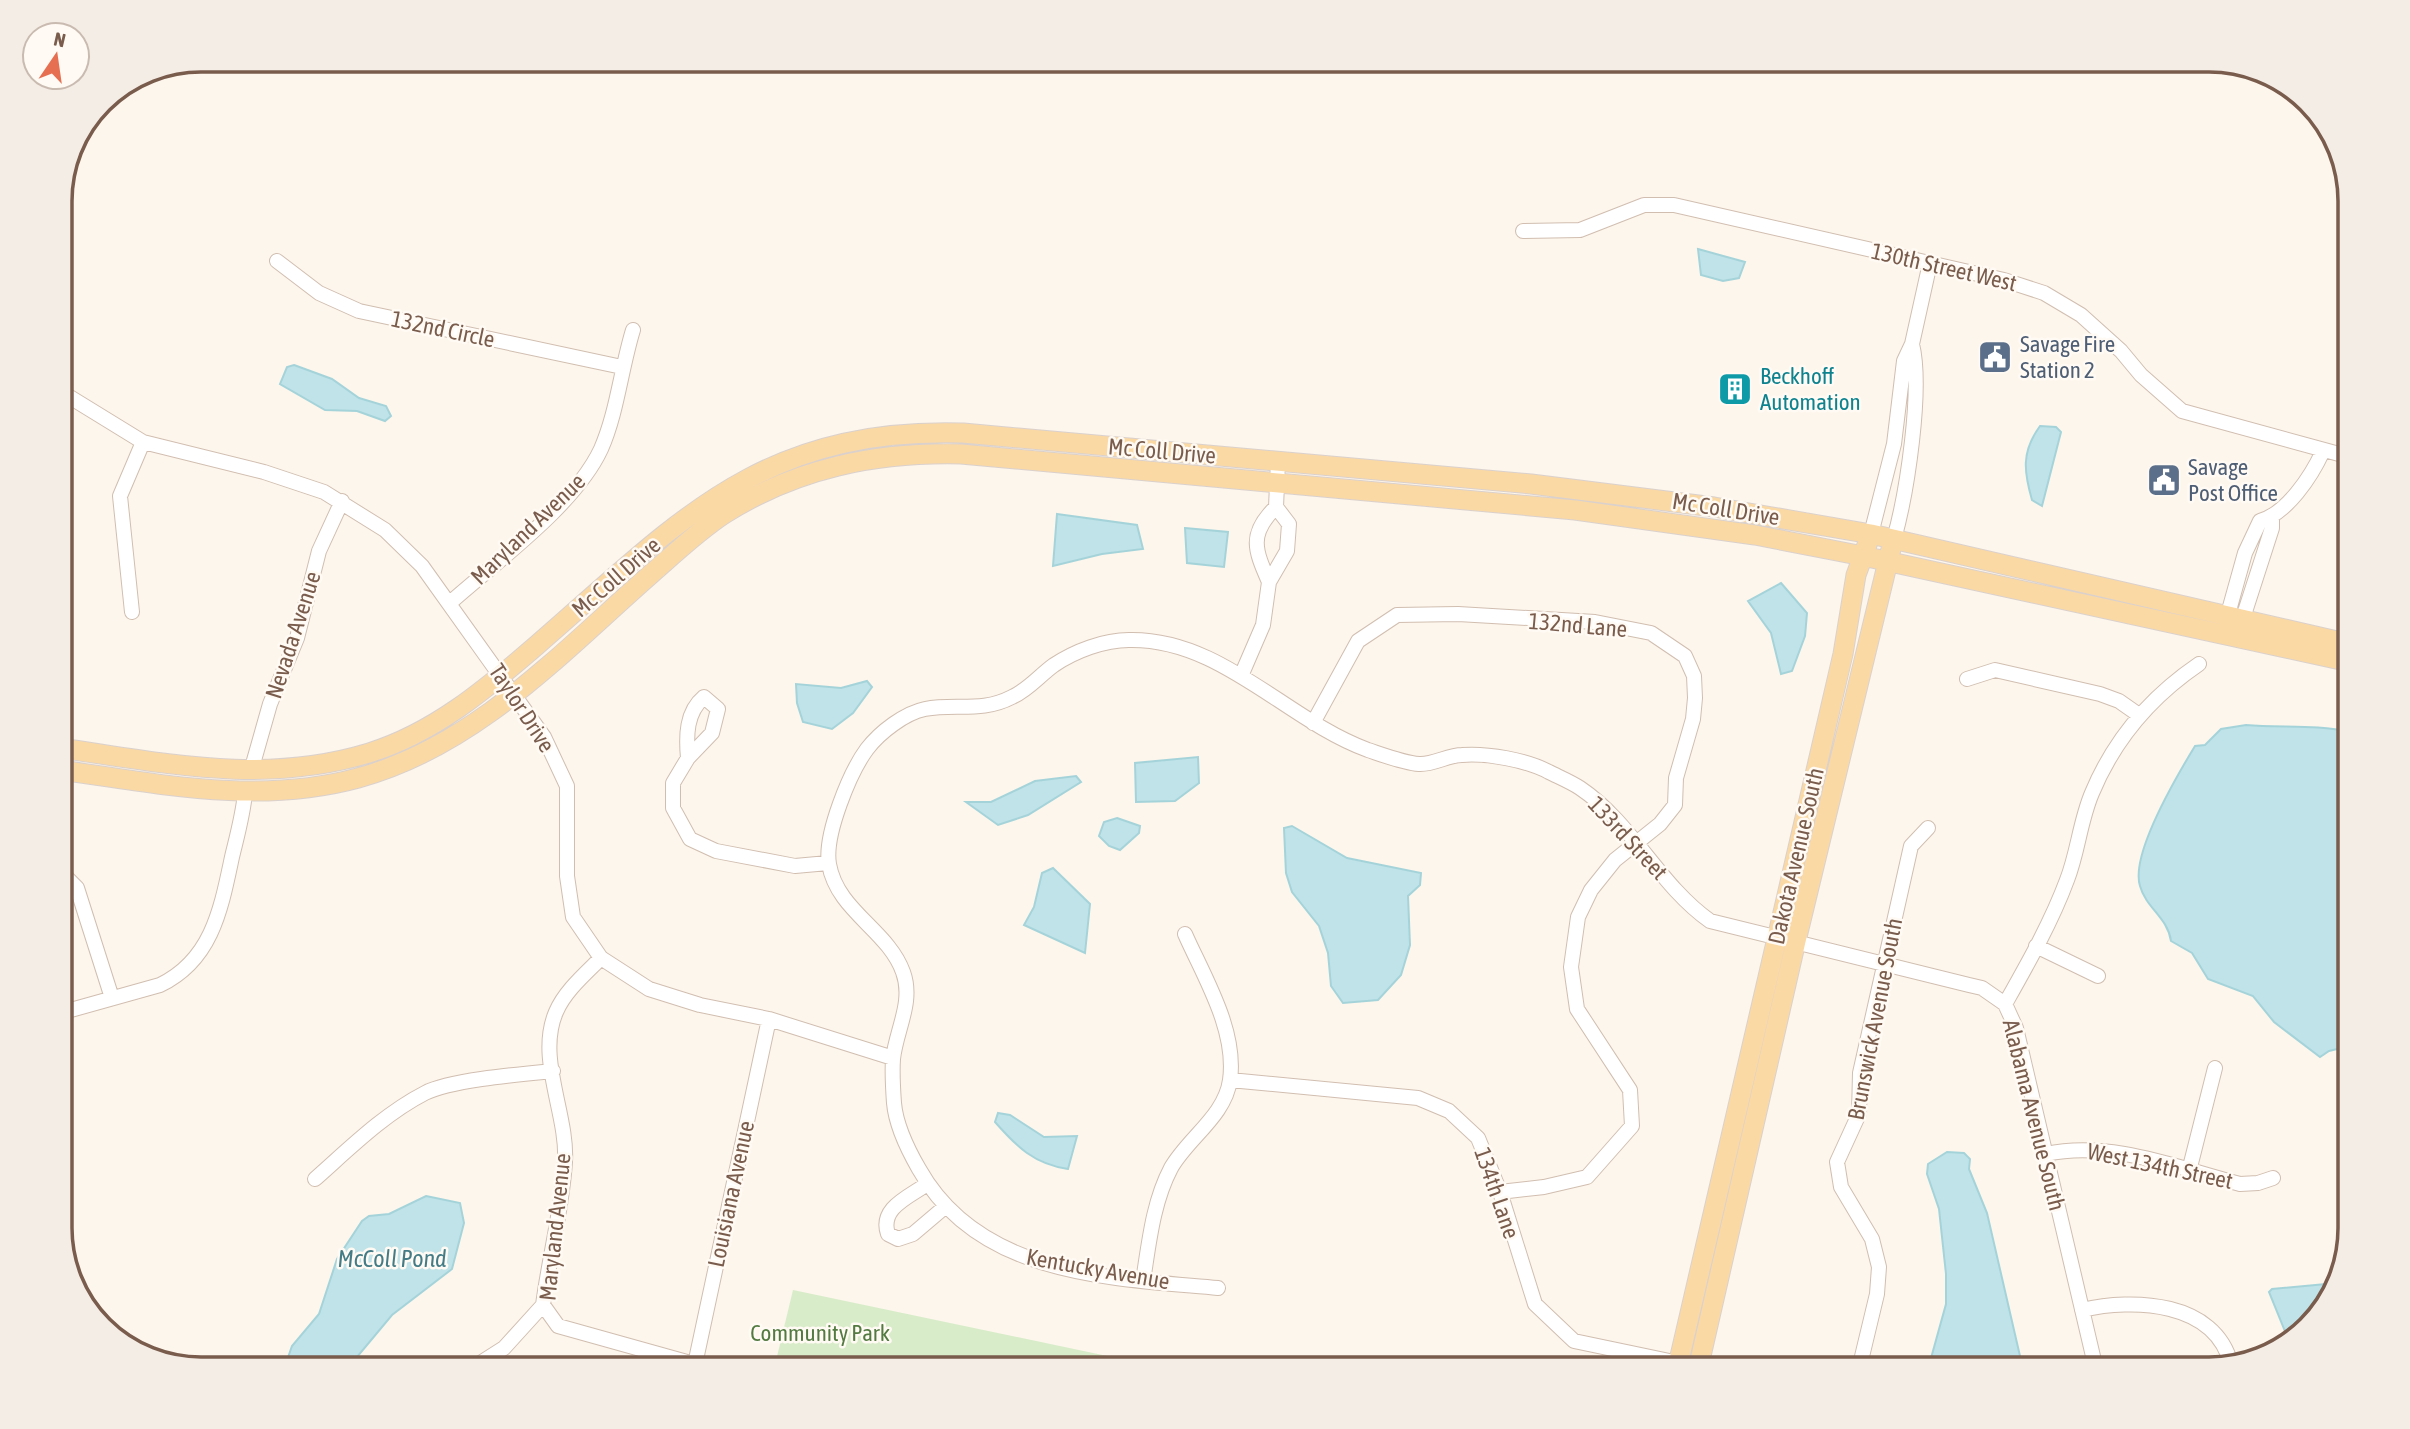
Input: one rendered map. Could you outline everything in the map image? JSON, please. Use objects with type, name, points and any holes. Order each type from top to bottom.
[{"type":"main road","name":"Mc Coll Drive","points":[[72,750],[203,768],[251,771],[292,769],[372,752],[436,723],[502,676],[693,511],[755,473],[823,447],[892,434],[963,433],[1634,496],[1871,534],[2338,641]]},
{"type":"main road","name":"Mc Coll Drive","points":[[72,771],[245,793],[314,787],[380,771],[444,743],[514,693],[722,516],[784,483],[827,467],[891,456],[961,454],[1575,510],[1755,535],[1863,555],[2338,659]]},
{"type":"main road","name":"Dakota Avenue South","points":[[1701,1357],[1843,654],[1856,575],[1871,534]]},
{"type":"main road","name":"Dakota Avenue South","points":[[1680,1357],[1786,938],[1894,539]]},
{"type":"street","name":"130th Street West","points":[[1522,231],[1580,230],[1644,205],[1674,205],[2025,286],[2062,301],[2099,329],[2141,375],[2182,411],[2338,454]]},
{"type":"street","name":"132nd Circle","points":[[276,261],[319,293],[359,311],[622,367]]},
{"type":"street","name":"Dakota Avenue South","points":[[1871,534],[1895,444],[1904,361],[1913,344],[1930,263]]},
{"type":"street","name":"Maryland Avenue","points":[[451,602],[559,505],[588,472],[607,431],[633,330]]},
{"type":"street","name":"Dakota Avenue South","points":[[1894,539],[1913,432],[1917,363],[1913,344]]},
{"type":"street","name":"Taylor Drive","points":[[72,398],[143,442],[284,477],[342,501],[376,523],[406,549],[451,602],[544,737],[567,786],[568,876],[573,917],[601,958],[649,989],[700,1005],[769,1019],[893,1058]]},
{"type":"street","points":[[132,612],[120,496],[143,442]]},
{"type":"street","points":[[2236,616],[2272,528],[2272,517],[2305,484],[2323,451]]},
{"type":"street","points":[[1241,676],[1263,625],[1269,582],[1287,551],[1289,524],[1276,507],[1278,462]]},
{"type":"street","name":"Nevada Avenue","points":[[251,771],[270,704],[301,625],[319,551],[342,501]]},
{"type":"street","points":[[1269,582],[1256,552],[1260,523],[1276,507]]},
{"type":"street","name":"132nd Lane","points":[[1313,723],[1358,641],[1397,615],[1458,614],[1595,622],[1651,633],[1685,656],[1694,676],[1693,719],[1676,778],[1675,804],[1660,824],[1615,860],[1591,890],[1578,917],[1571,967],[1577,1009],[1630,1090],[1632,1126],[1587,1177],[1544,1188],[1500,1192]]},
{"type":"street","name":"Kentucky Avenue","points":[[1218,1288],[1143,1281],[1026,1259],[982,1237],[946,1206],[927,1184],[902,1134],[894,1108],[893,1058],[905,1011],[907,992],[904,972],[891,952],[836,888],[828,863],[832,821],[867,749],[894,725],[924,709],[974,709],[998,704],[1018,695],[1056,664],[1086,649],[1127,640],[1170,644],[1202,655],[1241,676]]},
{"type":"street","name":"Alabama Avenue South","points":[[2093,1357],[2016,1028],[2005,1004],[2036,946],[2069,874],[2091,794],[2139,715],[2171,683],[2199,664]]},
{"type":"street","points":[[1966,679],[1995,670],[2100,694],[2119,701],[2139,715]]},
{"type":"street","name":"133rd Street","points":[[1241,676],[1313,723],[1367,750],[1421,765],[1462,755],[1542,768],[1581,789],[1612,815],[1689,906],[1710,921],[1982,988],[2005,1004]]},
{"type":"street","points":[[688,758],[673,783],[673,808],[690,839],[716,851],[795,866],[828,863]]},
{"type":"street","points":[[72,1010],[174,978],[198,955],[211,937],[219,919],[245,793]]},
{"type":"street","name":"Brunswick Avenue South","points":[[1862,1357],[1877,1294],[1879,1267],[1872,1239],[1841,1187],[1837,1162],[1859,1114],[1860,1073],[1911,846],[1928,828]]},
{"type":"street","points":[[72,883],[77,888],[112,998]]},
{"type":"street","points":[[1143,1281],[1157,1203],[1172,1167],[1211,1119],[1230,1080],[1228,1048],[1220,1013],[1185,934]]},
{"type":"street","points":[[2036,946],[2098,976]]},
{"type":"street","name":"Maryland Avenue","points":[[601,958],[570,990],[556,1012],[551,1035],[552,1071],[565,1158],[543,1306],[558,1326],[661,1357]]},
{"type":"street","name":"Louisiana Avenue","points":[[696,1357],[769,1019]]},
{"type":"street","points":[[2189,1171],[2215,1068]]},
{"type":"street","points":[[315,1179],[365,1134],[427,1091],[498,1077],[552,1071]]},
{"type":"street","name":"134th Lane","points":[[1230,1080],[1418,1098],[1449,1111],[1478,1138],[1500,1192],[1535,1304],[1574,1341],[1641,1357]]},
{"type":"street","name":"West 134th Street","points":[[2046,1154],[2070,1149],[2099,1149],[2240,1184],[2258,1183],[2273,1178]]},
{"type":"street","points":[[927,1184],[889,1211],[885,1224],[888,1234],[898,1239],[913,1234],[946,1206]]},
{"type":"street","points":[[2082,1310],[2124,1303],[2191,1316],[2214,1333],[2227,1356]]},
{"type":"street","points":[[490,1357],[504,1348],[543,1306]]},
{"type":"green space","name":"Community Park","points":[[793,1290],[1112,1357],[777,1357]]},
{"type":"water","points":[[1698,249],[1745,262],[1739,278],[1723,281],[1701,275]]},
{"type":"water","points":[[294,365],[332,379],[359,398],[386,406],[391,416],[385,421],[357,411],[325,410],[280,384],[287,367]]},
{"type":"water","points":[[2040,426],[2056,427],[2061,432],[2042,506],[2032,500],[2026,471],[2027,453]]},
{"type":"water","points":[[1057,514],[1137,525],[1143,549],[1102,554],[1053,566]]},
{"type":"water","points":[[1185,528],[1228,532],[1224,567],[1187,563]]},
{"type":"water","points":[[1781,583],[1807,613],[1805,636],[1792,671],[1781,674],[1771,633],[1748,601]]},
{"type":"water","points":[[867,681],[872,687],[853,713],[832,729],[803,722],[797,703],[796,684],[841,688]]},
{"type":"water","points":[[2246,725],[2338,730],[2338,1049],[2320,1057],[2274,1022],[2253,996],[2208,979],[2192,953],[2171,941],[2166,926],[2147,901],[2140,886],[2142,855],[2167,794],[2195,746],[2205,745],[2221,729]]},
{"type":"water","points":[[1198,757],[1199,783],[1175,801],[1136,802],[1135,763]]},
{"type":"water","points":[[1076,776],[1081,782],[1028,815],[998,825],[966,802],[991,802],[1035,781]]},
{"type":"water","points":[[1117,818],[1140,826],[1139,833],[1120,850],[1109,846],[1099,836],[1104,822]]},
{"type":"water","points":[[1292,826],[1347,858],[1421,873],[1420,885],[1408,896],[1410,945],[1401,975],[1378,1000],[1343,1003],[1331,986],[1328,953],[1319,926],[1292,892],[1286,873],[1284,828]]},
{"type":"water","points":[[1053,868],[1090,904],[1085,953],[1024,925],[1034,907],[1042,873]]},
{"type":"water","points":[[998,1113],[1010,1115],[1044,1137],[1077,1136],[1068,1169],[1036,1159],[1019,1147],[995,1122]]},
{"type":"water","points":[[1947,1152],[1964,1153],[1970,1159],[1969,1169],[1987,1213],[2020,1357],[1931,1357],[1946,1304],[1946,1274],[1939,1209],[1927,1174],[1928,1164]]},
{"type":"water","name":"McColl Pond","points":[[426,1196],[460,1203],[464,1223],[452,1269],[392,1315],[357,1357],[288,1357],[292,1346],[319,1314],[337,1259],[362,1221],[369,1216],[389,1214]]},
{"type":"water","points":[[2325,1284],[2312,1307],[2286,1333],[2269,1292],[2272,1289]]},
{"type":"place","name":"Savage Fire Station 2","points":[[1995,357]]},
{"type":"place","name":"Beckhoff Automation","points":[[1735,389]]},
{"type":"place","name":"Savage Post Office","points":[[2164,480]]}]
